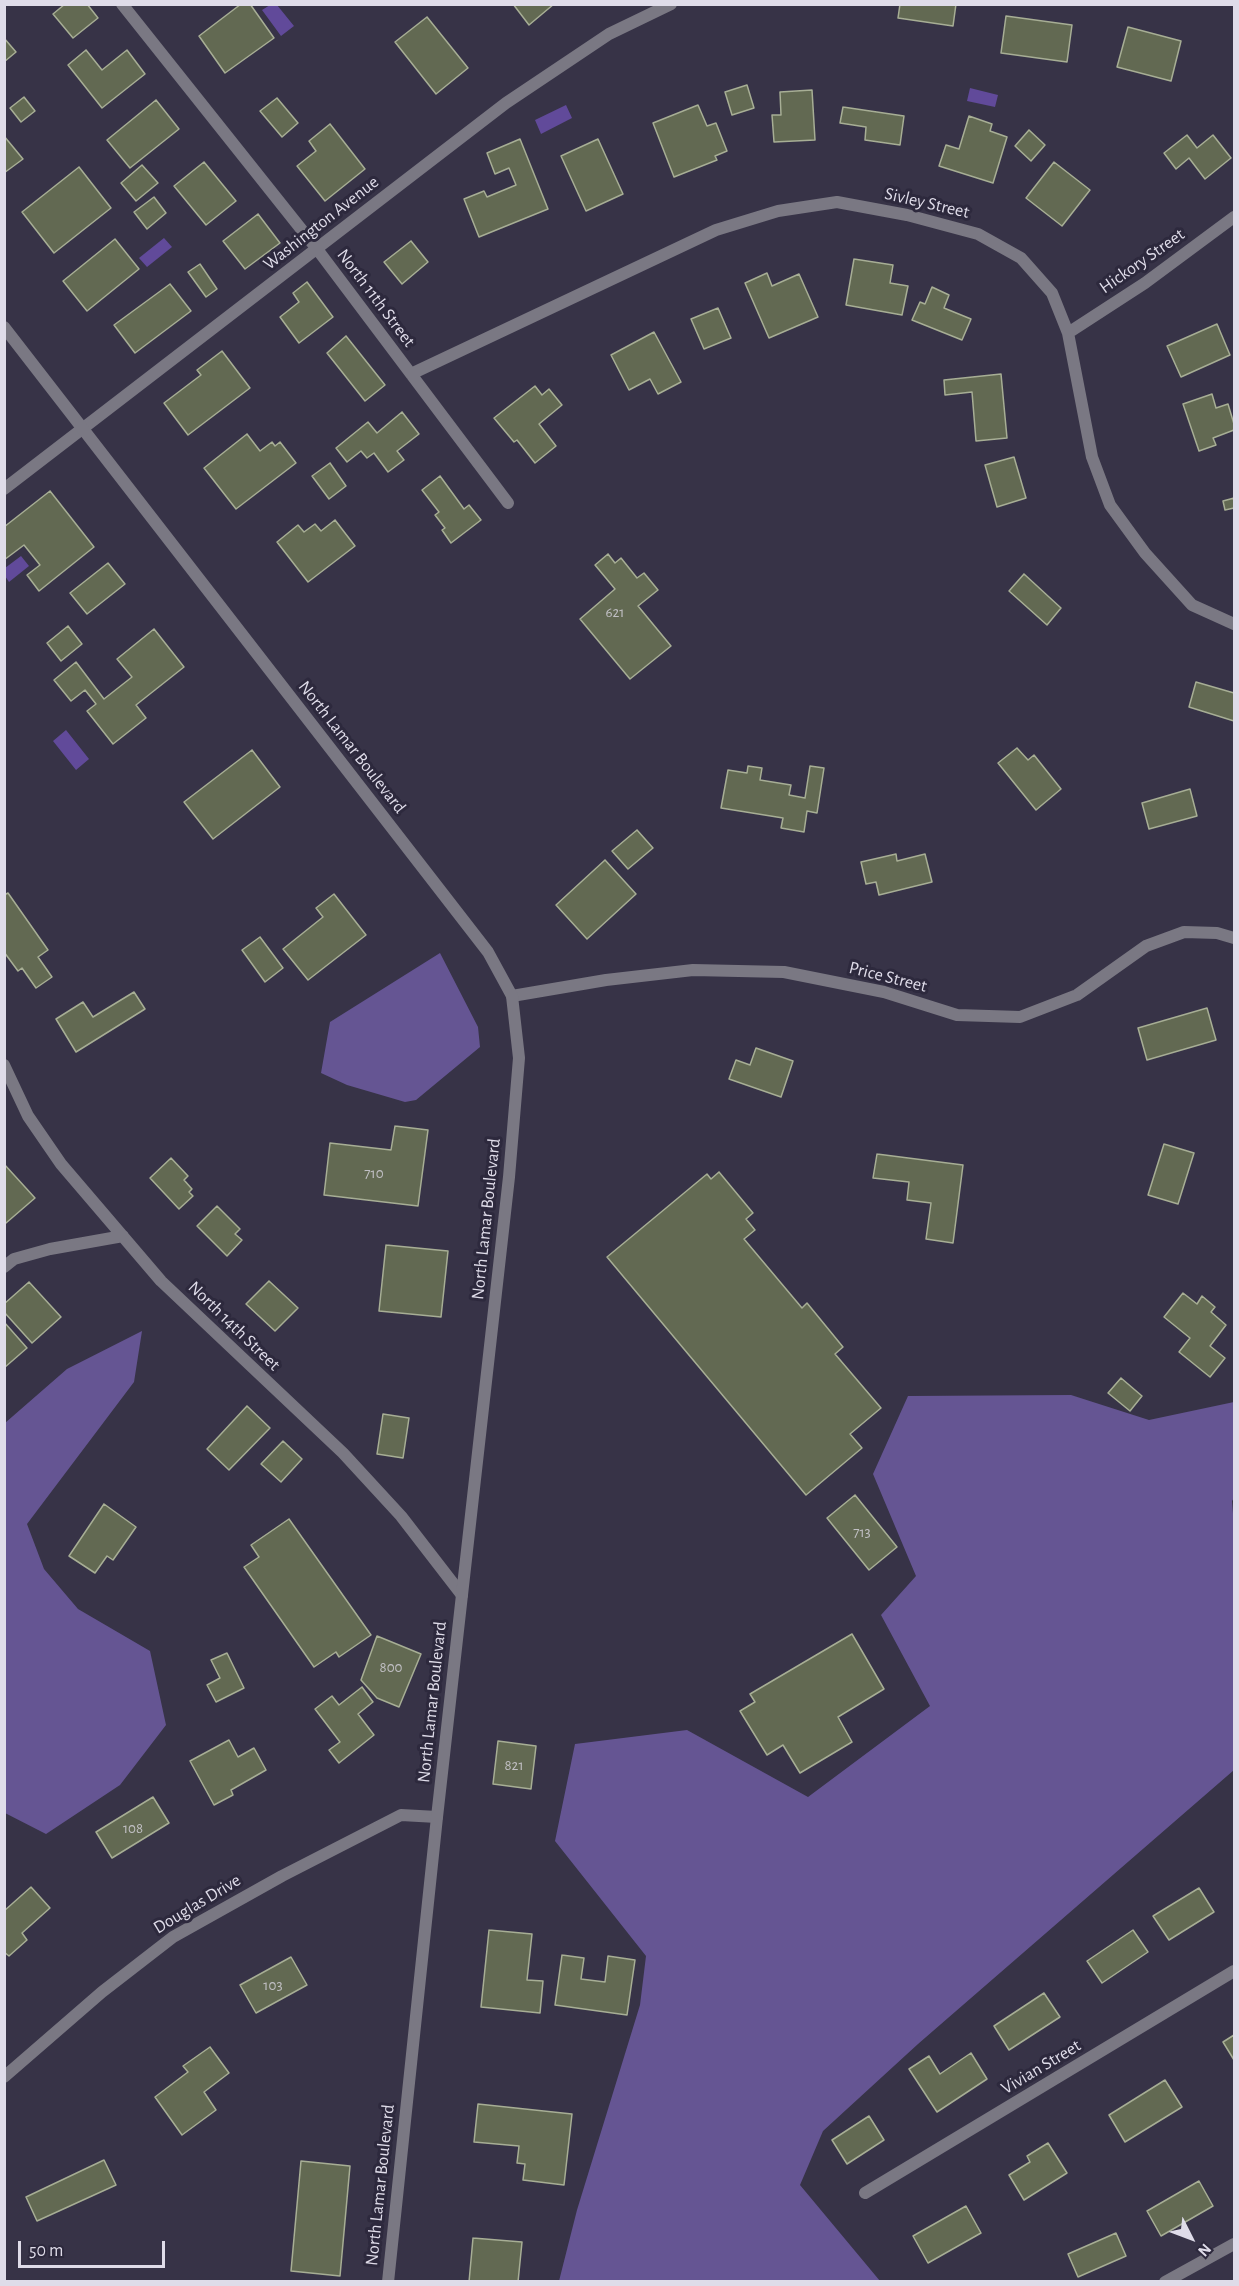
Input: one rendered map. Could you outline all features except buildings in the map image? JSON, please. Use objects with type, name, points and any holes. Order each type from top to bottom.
[{"type":"street","name":"North 11th Street","points":[[122,4],[317,249],[508,503]]},
{"type":"street","name":"Washington Avenue","points":[[4,489],[512,98],[609,34],[671,4]]},
{"type":"street","name":"Sivley Street","points":[[411,374],[716,230],[778,211],[837,202],[907,215],[978,234],[1021,258],[1052,293],[1068,333],[1092,457],[1110,505],[1145,553],[1192,604],[1234,624]]},
{"type":"street","name":"Hickory Street","points":[[1068,333],[1145,283],[1234,217]]},
{"type":"street","name":"North Lamar Boulevard","points":[[4,327],[488,952],[512,996],[519,1058],[497,1290],[436,1817],[388,2282]]},
{"type":"street","name":"Price Street","points":[[512,996],[606,980],[693,970],[784,972],[884,992],[957,1015],[1020,1017],[1077,995],[1146,946],[1184,932],[1217,933],[1234,938]]},
{"type":"street","name":"North 14th Street","points":[[4,1065],[28,1116],[61,1164],[161,1281],[343,1454],[401,1516],[462,1595]]},
{"type":"street","points":[[4,1267],[14,1259],[50,1249],[123,1236]]},
{"type":"street","name":"Douglas Drive","points":[[4,2077],[102,1992],[173,1937],[282,1876],[401,1815],[436,1817]]},
{"type":"street","name":"Vivian Street","points":[[866,2193],[1234,1971]]},
{"type":"street","points":[[1165,2282],[1234,2244]]},
{"type":"shaded area","points":[[270,5],[277,5],[294,26],[281,36],[262,10]]},
{"type":"shaded area","points":[[970,88],[998,95],[995,107],[967,101]]},
{"type":"shaded area","points":[[566,105],[572,118],[541,134],[535,120]]},
{"type":"shaded area","points":[[164,238],[172,247],[147,267],[139,258]]},
{"type":"shaded area","points":[[21,556],[29,566],[9,582],[5,576],[5,568]]},
{"type":"shaded area","points":[[66,730],[89,759],[76,770],[53,741]]},
{"type":"shaded area","points":[[440,953],[478,1027],[480,1047],[416,1100],[405,1102],[347,1085],[321,1073],[330,1022]]},
{"type":"shaded area","points":[[142,1331],[134,1382],[27,1524],[44,1569],[78,1609],[150,1651],[166,1725],[120,1785],[46,1834],[5,1813],[5,1423],[67,1369]]},
{"type":"shaded area","points":[[1071,1395],[1149,1420],[1234,1402],[1234,1498],[1232,1501],[1234,1526],[1234,1770],[918,2044],[823,2131],[800,2185],[880,2281],[559,2281],[577,2210],[640,2005],[646,1956],[555,1841],[575,1744],[687,1730],[808,1797],[930,1706],[881,1615],[916,1576],[873,1474],[908,1396]]}]
